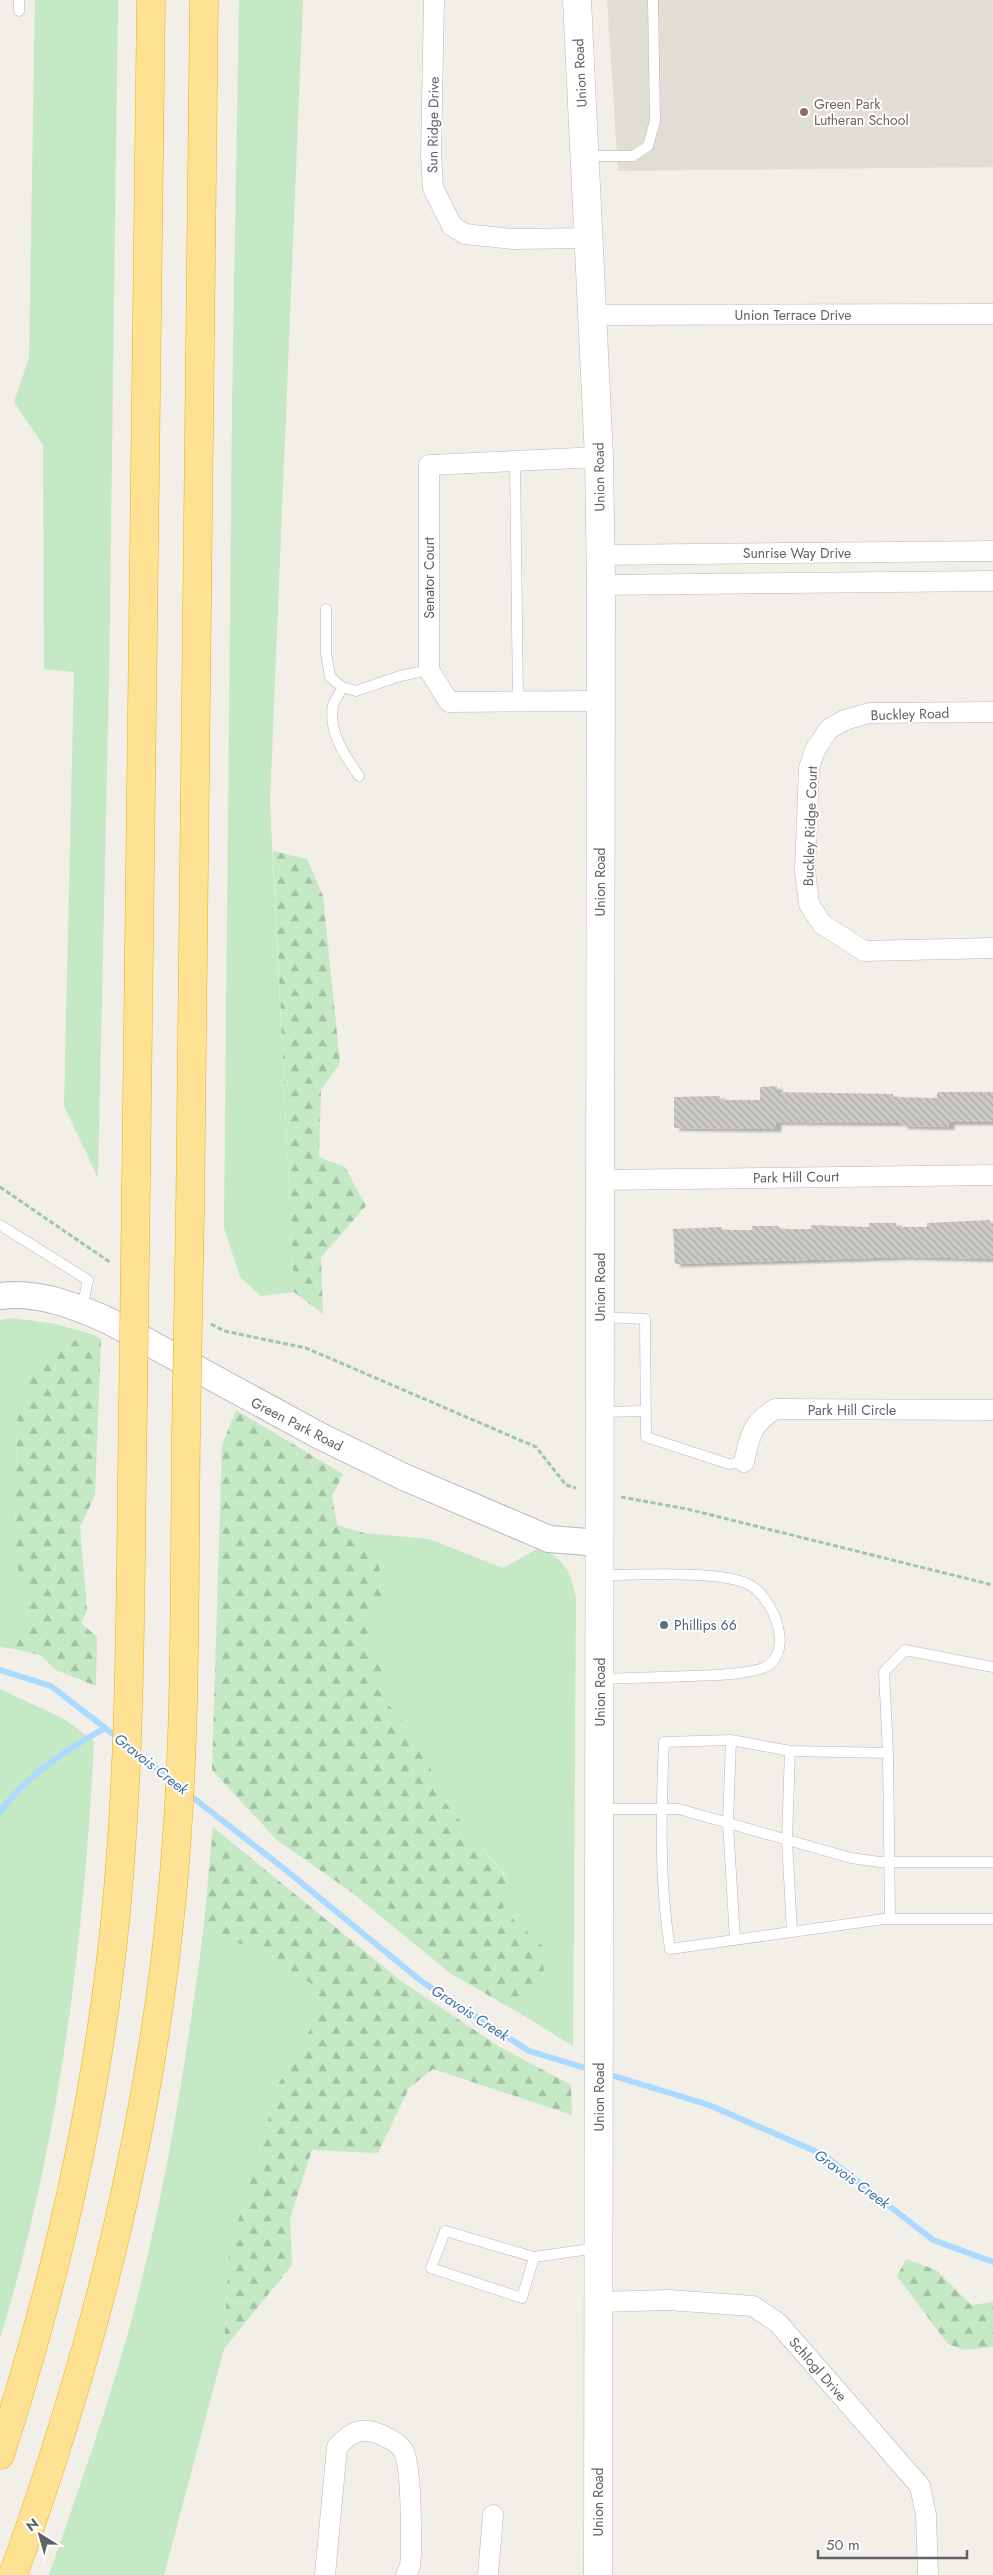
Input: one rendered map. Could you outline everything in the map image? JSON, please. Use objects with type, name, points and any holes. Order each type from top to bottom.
[{"type":"highway","points":[[0,2455],[33,2348],[61,2242],[84,2133],[102,2024],[119,1866],[124,1797],[133,1404],[151,0]]},
{"type":"highway","points":[[13,2575],[48,2477],[76,2389],[110,2265],[134,2157],[153,2049],[171,1906],[177,1829],[183,1665],[190,1213],[204,0]]},
{"type":"main road","name":"Union Road","points":[[577,0],[598,457],[601,585],[598,2575]]},
{"type":"street","name":"Sun Ridge Drive","points":[[434,0],[430,155],[433,188],[452,226],[465,234],[513,239],[589,238]]},
{"type":"street","name":"Union Terrace Drive","points":[[592,315],[993,314]]},
{"type":"street","name":"Senator Court","points":[[429,670],[429,465],[598,457]]},
{"type":"street","name":"Sunrise Way Drive","points":[[600,555],[993,551]]},
{"type":"street","points":[[601,585],[993,581]]},
{"type":"street","points":[[429,670],[448,702],[601,700]]},
{"type":"street","name":"Buckley Road","points":[[829,729],[845,720],[869,713],[993,712]]},
{"type":"street","name":"Buckley Ridge Court","points":[[829,729],[815,750],[809,768],[806,871],[809,904],[822,924],[864,951],[916,948],[993,948]]},
{"type":"street","name":"Park Hill Court","points":[[600,1180],[993,1175]]},
{"type":"street","name":"Green Park Road","points":[[0,1296],[28,1296],[55,1300],[81,1309],[111,1322],[320,1436],[404,1477],[549,1539],[600,1543]]},
{"type":"street","name":"Park Hill Circle","points":[[744,1462],[750,1436],[760,1419],[776,1409],[993,1410]]},
{"type":"street","name":"Schlogl Drive","points":[[599,2302],[668,2300],[753,2306],[778,2323],[920,2486],[926,2515],[928,2575]]},
{"type":"street","points":[[325,2575],[337,2447],[346,2437],[365,2430],[375,2432],[396,2443],[406,2456],[411,2554],[410,2566],[406,2575]]},
{"type":"street","points":[[488,2575],[493,2514]]},
{"type":"lane","points":[[19,0],[19,11]]},
{"type":"lane","points":[[585,156],[633,156],[648,146],[655,121],[653,0]]},
{"type":"lane","points":[[515,461],[518,702]]},
{"type":"lane","points":[[326,609],[326,653],[330,677],[342,687],[356,690],[400,676],[429,670]]},
{"type":"lane","points":[[342,687],[333,706],[335,730],[340,750],[359,776]]},
{"type":"lane","points":[[0,1225],[88,1280],[81,1309]]},
{"type":"lane","points":[[600,1317],[646,1318],[646,1437],[728,1464],[744,1462]]},
{"type":"lane","points":[[600,1412],[645,1412]]},
{"type":"lane","points":[[600,1575],[703,1576],[740,1580],[750,1585],[766,1600],[778,1628],[779,1651],[773,1662],[760,1669],[712,1675],[600,1679]]},
{"type":"lane","points":[[890,1919],[888,1753],[884,1672],[905,1650],[993,1667]]},
{"type":"lane","points":[[888,1753],[790,1751],[730,1740],[664,1742],[661,1809],[664,1909],[670,1949],[890,1919],[993,1918]]},
{"type":"lane","points":[[730,1740],[728,1823],[735,1940]]},
{"type":"lane","points":[[790,1751],[787,1840],[792,1932]]},
{"type":"lane","points":[[599,1809],[679,1809],[850,1858],[889,1862],[993,1862]]},
{"type":"lane","points":[[534,2257],[522,2298],[431,2268],[445,2231],[534,2257],[598,2248]]},
{"type":"path","points":[[0,1186],[89,1250]]},
{"type":"path","points":[[224,1331],[306,1348],[536,1447],[566,1485],[574,1487]]},
{"type":"path","points":[[625,1498],[687,1509],[993,1585]]},
{"type":"shaded area","name":"Green Park Lutheran School","points":[[607,0],[993,0],[993,167],[618,171]]},
{"type":"green space","points":[[35,0],[118,0],[109,681],[98,1178],[64,1106],[74,672],[44,669],[43,445],[14,402],[29,358]]},
{"type":"green space","points":[[239,0],[303,0],[270,802],[294,1292],[261,1296],[240,1277],[224,1228],[232,410]]},
{"type":"green space","points":[[273,851],[307,859],[323,896],[340,1063],[321,1090],[319,1157],[345,1167],[366,1206],[321,1257],[323,1314],[294,1292]]},
{"type":"green space","points":[[12,1318],[56,1324],[94,1335],[55,1347],[31,1371],[17,1421],[15,1555],[28,1618],[15,1649],[0,1647],[0,1320]]},
{"type":"green space","points":[[94,1335],[101,1339],[95,1495],[80,1527],[87,1610],[81,1623],[97,1637],[96,1686],[56,1670],[40,1655],[15,1649],[28,1618],[15,1555],[17,1421],[31,1371],[55,1347]]},
{"type":"green space","points":[[236,1410],[343,1474],[332,1496],[337,1525],[364,1533],[379,1558],[381,1596],[366,1639],[385,1664],[387,1703],[427,1750],[435,1790],[508,1880],[503,1910],[543,1946],[544,1974],[521,2014],[450,1973],[350,1891],[277,1840],[212,1770],[222,1445]]},
{"type":"green space","points":[[364,1533],[429,1539],[503,1568],[541,1547],[561,1562],[572,1581],[576,1599],[573,2046],[521,2014],[544,1974],[543,1946],[503,1910],[508,1879],[435,1790],[427,1750],[387,1703],[385,1664],[366,1639],[381,1596],[379,1558]]},
{"type":"green space","points":[[0,1689],[64,1719],[94,1741],[90,1817],[83,1892],[65,2043],[53,2118],[38,2192],[21,2266],[0,2339]]},
{"type":"green space","points":[[213,1827],[401,1981],[500,2047],[571,2085],[572,2115],[433,2069],[409,2088],[378,2153],[312,2150],[290,2218],[292,2265],[224,2349],[229,2249],[259,2155],[276,2088],[312,2026],[321,2004],[317,1987],[245,1945],[203,1934]]},
{"type":"green space","points":[[203,1934],[245,1945],[317,1987],[321,2004],[312,2026],[276,2088],[259,2155],[229,2249],[224,2349],[164,2575],[49,2575],[109,2396],[140,2287],[160,2200],[176,2112]]},
{"type":"green space","points":[[906,2259],[936,2270],[971,2305],[993,2302],[993,2347],[964,2350],[948,2344],[897,2276]]},
{"type":"building","points":[[777,1086],[777,1092],[893,1094],[893,1097],[937,1098],[937,1092],[993,1092],[993,1122],[949,1122],[949,1127],[902,1126],[902,1123],[776,1122],[776,1129],[674,1128],[674,1097],[720,1096],[720,1100],[760,1100],[760,1087]]},
{"type":"building","points":[[990,1220],[990,1224],[993,1224],[993,1259],[906,1257],[675,1264],[673,1229],[722,1227],[722,1230],[752,1230],[752,1226],[779,1226],[779,1229],[811,1229],[811,1225],[869,1227],[869,1223],[896,1223],[896,1227],[927,1227],[927,1223]]},
{"type":"waterway","name":"Gravois Creek","points":[[0,1670],[51,1686],[118,1738]]},
{"type":"waterway","points":[[0,1812],[34,1775],[76,1745],[105,1728]]},
{"type":"waterway","name":"Gravois Creek","points":[[134,1751],[173,1782]]},
{"type":"waterway","name":"Gravois Creek","points":[[187,1793],[282,1867],[421,1981],[529,2051],[592,2070]]},
{"type":"waterway","name":"Gravois Creek","points":[[604,2073],[709,2105],[824,2155],[933,2240],[993,2262]]},
{"type":"place","name":"Green Park Lutheran School","points":[[804,112]]},
{"type":"place","name":"Phillips 66","points":[[664,1625]]}]
